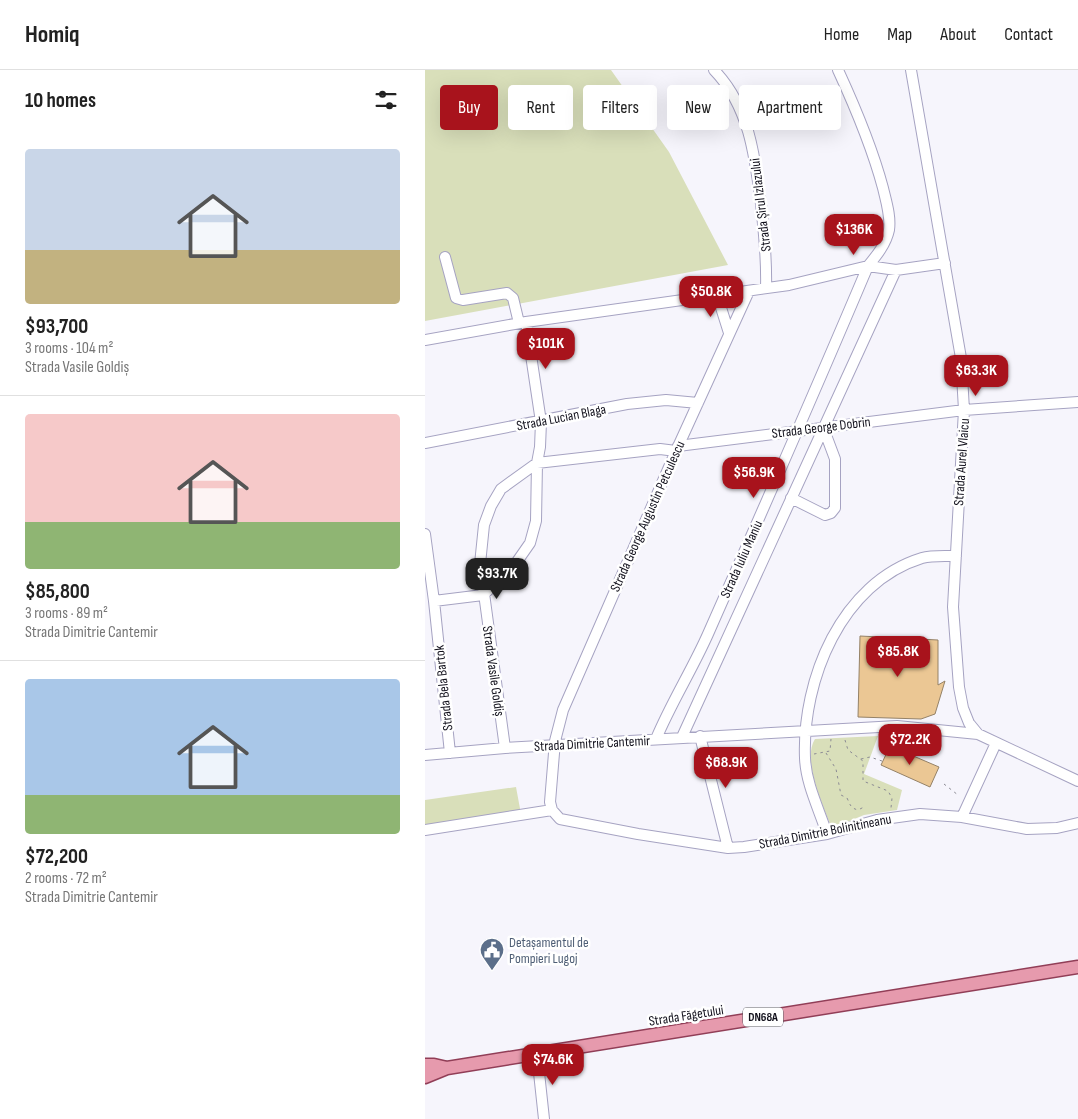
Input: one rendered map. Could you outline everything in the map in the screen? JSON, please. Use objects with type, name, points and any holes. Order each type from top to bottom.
[{"type":"main road","name":"Strada Făgetului","points":[[425,1077],[447,1068],[1078,967]]},
{"type":"main road","name":"Strada Făgetului","points":[[425,1066],[434,1065],[447,1068]]},
{"type":"street","name":"Strada Șirul Izlazului","points":[[714,70],[727,83],[742,111],[755,156],[767,253],[766,288]]},
{"type":"street","name":"Strada Iuliu Maniu","points":[[656,739],[667,713],[694,666],[868,266],[886,240],[889,228],[889,210],[876,162],[859,114],[838,70]]},
{"type":"street","name":"Strada Aurel Vlaicu","points":[[911,70],[961,358],[964,410],[953,607],[959,687],[963,708],[969,723],[978,734]]},
{"type":"street","points":[[435,602],[483,595],[514,566],[530,543],[537,522],[537,463],[541,422],[522,323],[513,298],[507,292],[463,300],[456,298],[445,257]]},
{"type":"street","points":[[425,340],[522,323],[789,285],[868,266],[897,270],[945,263]]},
{"type":"street","name":"Strada Iuliu Maniu","points":[[682,737],[823,427],[897,270]]},
{"type":"street","name":"Strada George Augustin Petculescu","points":[[555,745],[563,710],[677,448],[749,291]]},
{"type":"street","points":[[717,295],[729,333]]},
{"type":"street","name":"Strada Lucian Blaga","points":[[425,443],[627,404],[666,400],[698,402]]},
{"type":"street","name":"Strada George Dobrin","points":[[677,448],[798,430],[964,410],[1078,402]]},
{"type":"street","points":[[791,498],[825,515],[831,513],[835,508],[835,459],[823,427]]},
{"type":"street","name":"Strada Vasile Goldiș","points":[[505,748],[483,595],[481,564],[484,525],[491,506],[501,488],[537,463],[677,448]]},
{"type":"street","name":"Strada Bela Bartok","points":[[425,534],[435,602],[450,752]]},
{"type":"street","points":[[827,834],[807,778],[805,731],[808,707],[822,659],[843,620],[861,597],[879,581],[899,568],[923,558],[956,556]]},
{"type":"street","name":"Strada Dimitrie Cantemir","points":[[425,755],[682,737],[897,726],[978,734],[1078,781]]},
{"type":"street","points":[[700,736],[728,848]]},
{"type":"street","points":[[962,817],[996,743]]},
{"type":"street","points":[[425,830],[552,810],[550,802],[555,745]]},
{"type":"street","name":"Strada Dimitrie Bolinitineanu","points":[[552,810],[560,818],[589,826],[728,848],[827,834],[877,820],[920,814],[962,817],[1027,829],[1057,828],[1078,823]]},
{"type":"street","points":[[537,1054],[544,1119]]},
{"type":"path","points":[[915,754],[919,736]]},
{"type":"path","points":[[809,755],[825,753],[831,749],[831,738]]},
{"type":"path","points":[[845,738],[848,750],[861,758],[870,757],[882,761]]},
{"type":"path","points":[[825,753],[836,769],[841,795],[847,798],[849,805],[854,809],[864,807]]},
{"type":"path","points":[[861,758],[863,780],[890,793],[892,798],[891,814]]},
{"type":"path","points":[[944,784],[958,795]]},
{"type":"green space","points":[[425,70],[611,70],[622,85],[583,85],[583,130],[653,130],[669,152],[728,265],[425,321]]},
{"type":"green space","points":[[878,736],[864,774],[902,790],[897,810],[864,815],[835,827],[830,824],[818,793],[812,769],[812,748],[815,739]]},
{"type":"green space","points":[[516,787],[521,814],[425,828],[425,800]]},
{"type":"building","points":[[860,636],[938,640],[938,685],[945,681],[935,714],[921,719],[858,717]]},
{"type":"building","points":[[890,746],[939,767],[930,787],[881,765]]},
{"type":"place","name":"Detașamentul de Pompieri Lugoj","points":[[492,971]]}]
